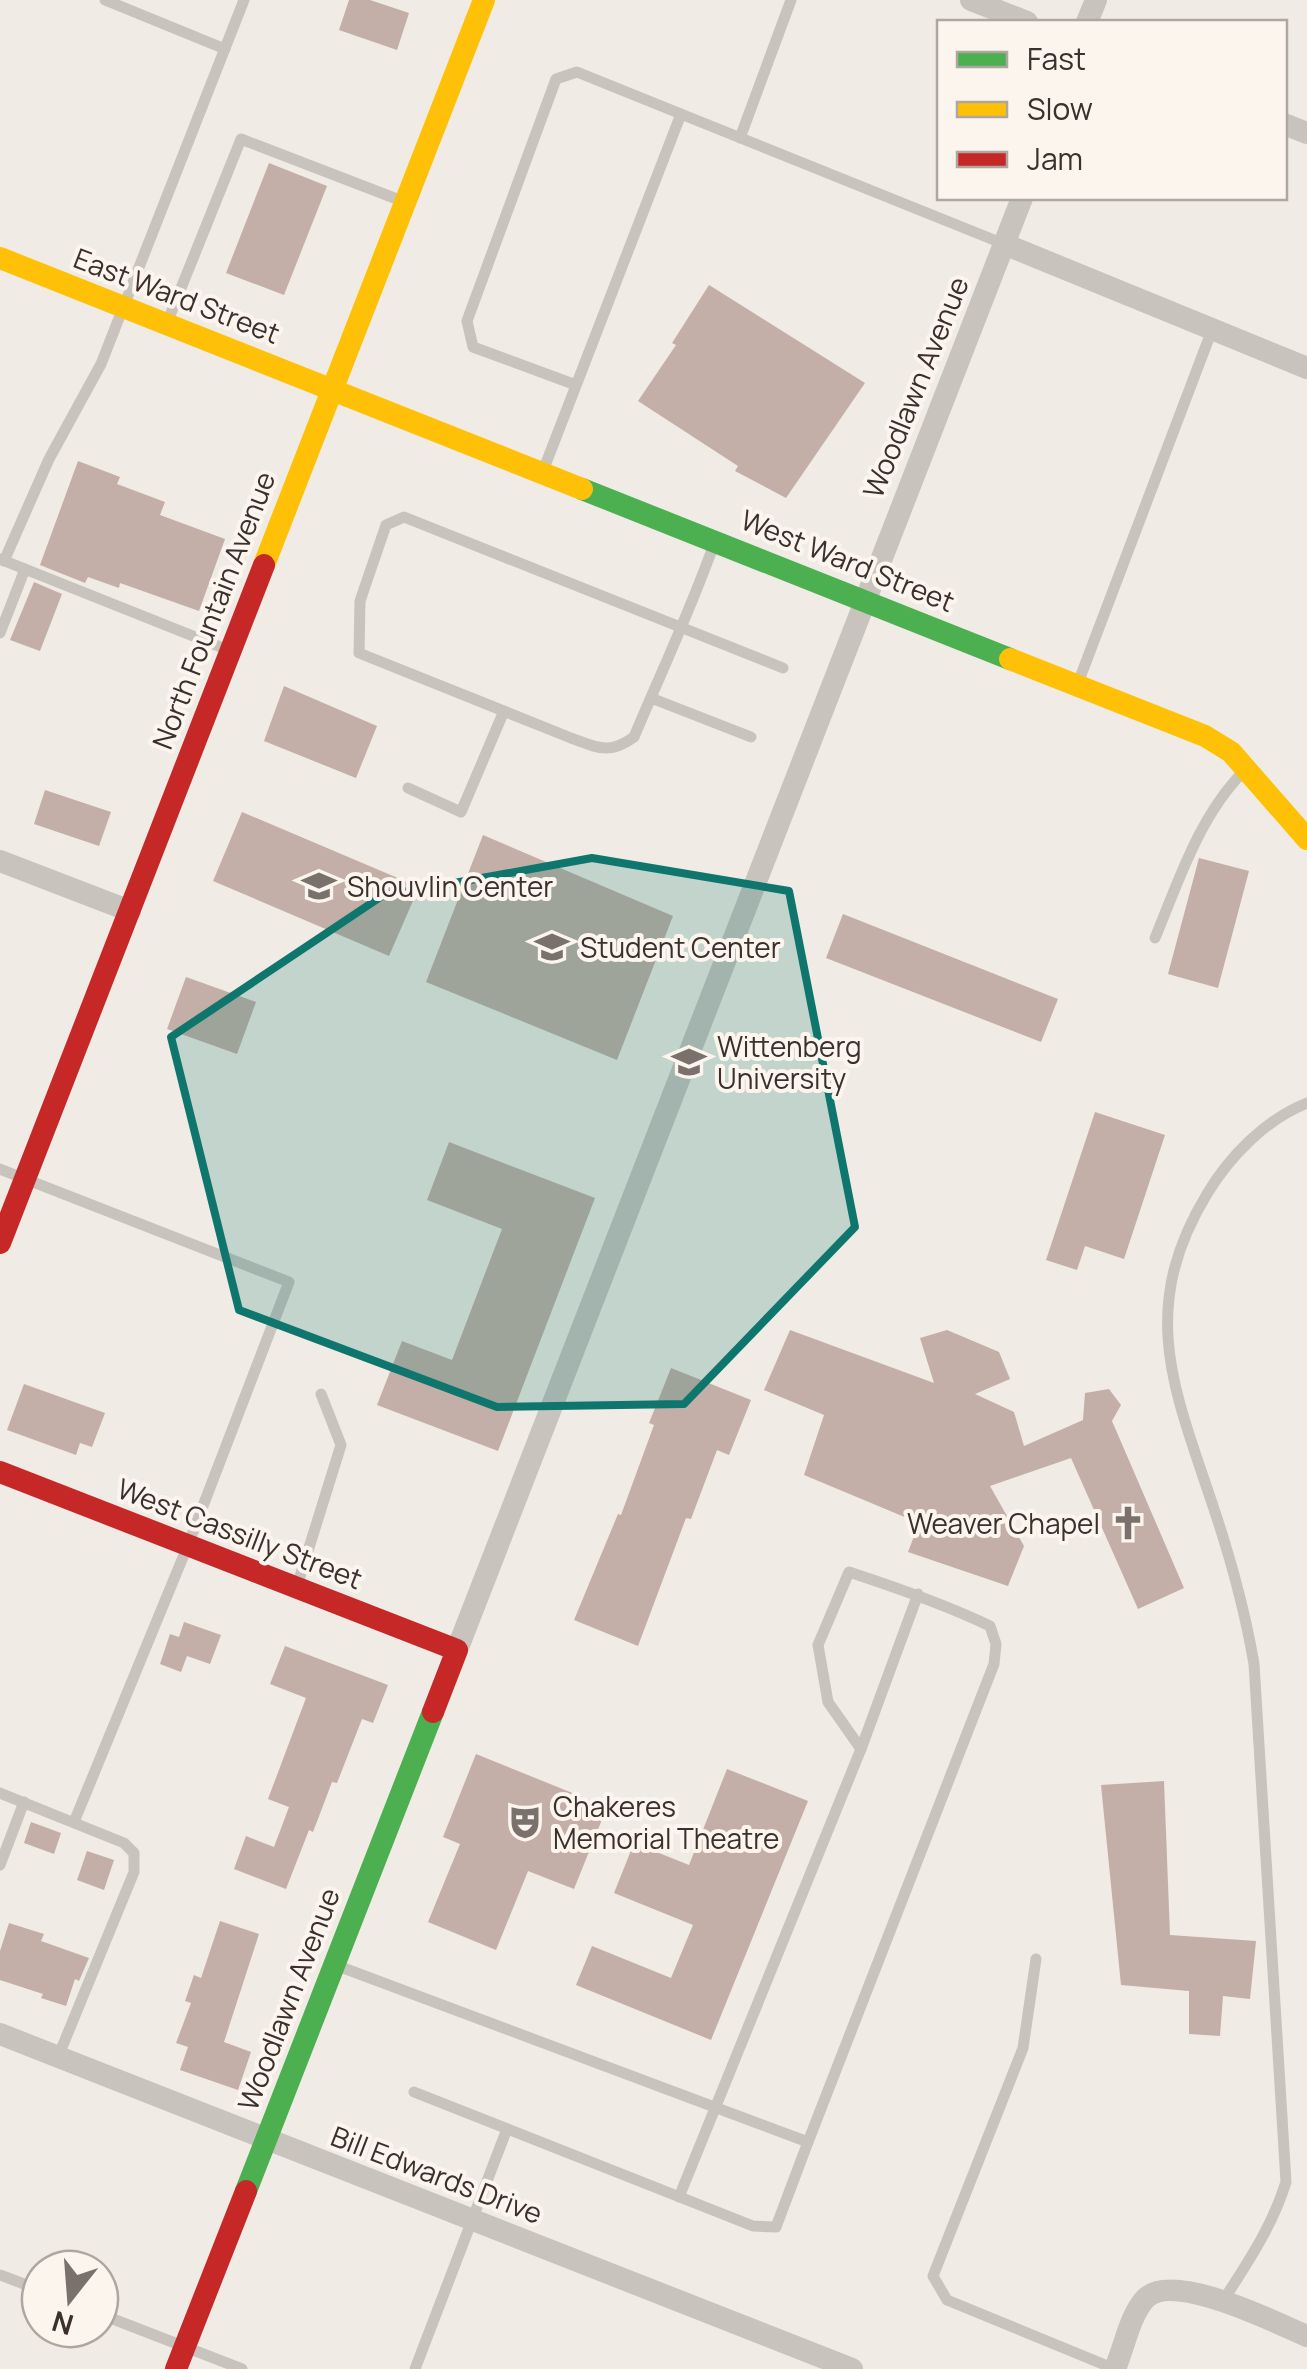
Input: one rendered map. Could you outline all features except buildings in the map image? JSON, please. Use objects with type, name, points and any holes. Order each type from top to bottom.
[{"type":"street","name":"North Fountain Avenue","points":[[0,1243],[484,0]]},
{"type":"street","points":[[971,0],[1023,20]]},
{"type":"street","name":"Woodlawn Avenue","points":[[180,2358],[1021,200]]},
{"type":"street","points":[[1004,244],[1307,368]]},
{"type":"street","name":"East Ward Street","points":[[0,258],[332,388]]},
{"type":"street","name":"West Ward Street","points":[[332,388],[1205,736],[1230,752],[1307,839]]},
{"type":"street","points":[[0,861],[130,912]]},
{"type":"street","name":"West Cassilly Street","points":[[0,1472],[457,1650]]},
{"type":"street","name":"Bill Edwards Drive","points":[[0,2034],[852,2369]]},
{"type":"street","points":[[1115,2369],[1140,2307],[1148,2296],[1160,2292],[1189,2292],[1223,2301],[1307,2336]]},
{"type":"lane","points":[[105,0],[225,49]]},
{"type":"lane","points":[[229,650],[2,560],[49,458],[101,364],[244,0]]},
{"type":"lane","points":[[740,138],[790,0]]},
{"type":"lane","points":[[576,385],[474,346],[467,321],[556,79],[577,72],[1004,244]]},
{"type":"lane","points":[[543,471],[681,114]]},
{"type":"lane","points":[[167,324],[240,139],[406,203]]},
{"type":"lane","points":[[1078,684],[1212,330]]},
{"type":"lane","points":[[715,540],[681,626],[634,737],[619,748],[602,749],[360,652],[360,601],[386,525],[404,517],[681,626],[783,668]]},
{"type":"lane","points":[[0,633],[25,569]]},
{"type":"lane","points":[[650,698],[751,737]]},
{"type":"lane","points":[[408,788],[460,812],[504,711]]},
{"type":"lane","points":[[1155,938],[1208,817],[1246,769]]},
{"type":"lane","points":[[1223,2301],[1276,2214],[1286,2182],[1254,1664],[1244,1605],[1185,1427],[1170,1367],[1168,1290],[1196,1212],[1216,1179],[1238,1152],[1272,1123],[1307,1103]]},
{"type":"lane","points":[[0,1169],[289,1282],[188,1545],[74,1822]]},
{"type":"lane","points":[[296,1588],[341,1445],[321,1394]]},
{"type":"lane","points":[[414,2092],[753,2226],[776,2226],[994,1664],[996,1644],[990,1626],[918,1594],[849,1572],[818,1645],[828,1702],[861,1749]]},
{"type":"lane","points":[[679,2196],[861,1749],[918,1594]]},
{"type":"lane","points":[[0,1793],[124,1844],[134,1853],[136,1864],[58,2057]]},
{"type":"lane","points":[[0,1865],[24,1802]]},
{"type":"lane","points":[[1036,1959],[1022,2048],[933,2276],[948,2300],[1115,2369]]},
{"type":"lane","points":[[334,1965],[808,2142]]},
{"type":"lane","points":[[415,2369],[508,2129]]},
{"type":"lane","points":[[120,2325],[180,2358],[242,2369]]},
{"type":"highlighted area","points":[[592,858],[789,891],[855,1227],[684,1404],[497,1407],[239,1310],[171,1037],[382,896]]},
{"type":"traffic: fast","points":[[582,489],[1010,659]]},
{"type":"traffic: fast","points":[[246,2191],[433,1712]]},
{"type":"traffic: slow","points":[[264,565],[484,0]]},
{"type":"traffic: slow","points":[[0,258],[582,489]]},
{"type":"traffic: slow","points":[[1010,659],[1205,736],[1231,752],[1307,839]]},
{"type":"traffic: jam","points":[[0,1243],[264,565]]},
{"type":"traffic: jam","points":[[0,1472],[457,1650],[433,1712]]},
{"type":"traffic: jam","points":[[176,2369],[246,2191]]},
{"type":"place","name":"Shouvlin Center","points":[[319,886]]},
{"type":"place","name":"Student Center","points":[[552,947]]},
{"type":"place","name":"Wittenberg University","points":[[689,1062]]},
{"type":"place","name":"Weaver Chapel","points":[[1128,1523]]},
{"type":"place","name":"Chakeres Memorial Theatre","points":[[525,1822]]}]
